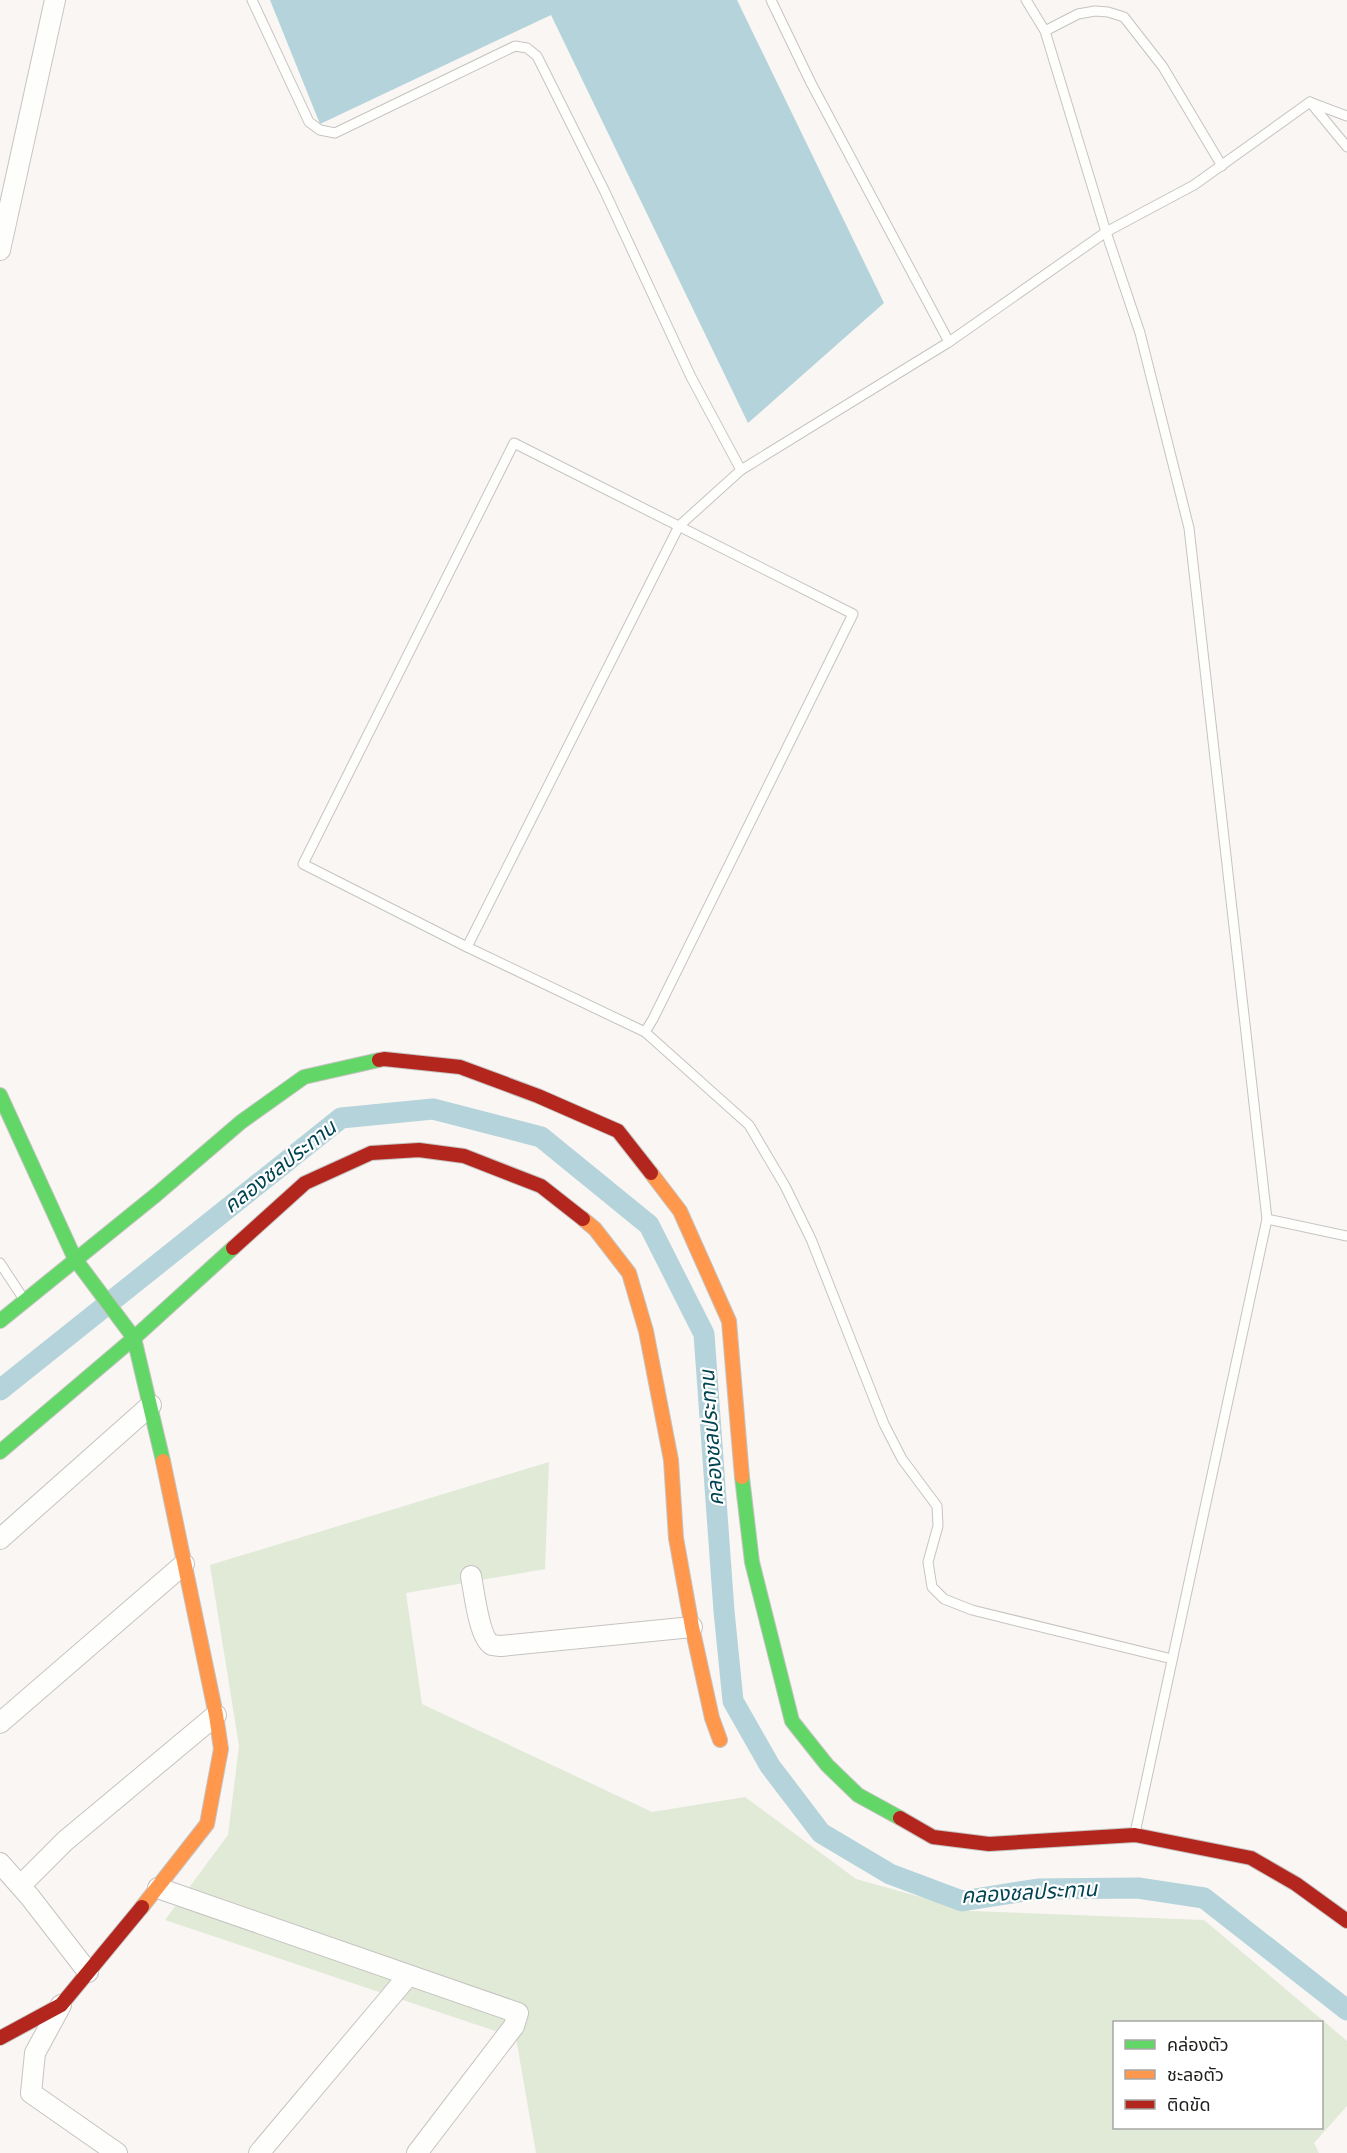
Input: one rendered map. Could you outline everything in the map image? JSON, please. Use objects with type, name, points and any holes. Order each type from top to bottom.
[{"type":"street","points":[[0,250],[55,0]]},
{"type":"street","points":[[0,1321],[241,1122],[304,1077],[384,1059],[460,1067],[538,1096],[618,1131],[680,1211],[729,1321],[741,1469],[752,1562],[792,1721],[826,1765],[858,1795],[933,1837],[989,1844],[1135,1835],[1251,1858],[1296,1884],[1347,1921]]},
{"type":"street","points":[[0,1095],[75,1259],[134,1338],[151,1406],[216,1714],[221,1749],[207,1824],[158,1888],[61,2005],[35,2053],[31,2093],[117,2153]]},
{"type":"street","points":[[0,1452],[134,1338],[305,1183],[372,1153],[419,1150],[464,1156],[541,1186],[595,1229],[629,1273],[646,1331],[672,1460],[676,1538],[692,1627],[712,1718],[720,1740]]},
{"type":"street","points":[[0,1539],[151,1406]]},
{"type":"street","points":[[0,1722],[184,1564]]},
{"type":"street","points":[[471,1576],[482,1630],[492,1645],[501,1646],[692,1627]]},
{"type":"street","points":[[21,1885],[65,1841],[216,1714]]},
{"type":"street","points":[[0,1863],[21,1885],[88,1972]]},
{"type":"street","points":[[158,1888],[519,2013],[514,2026],[417,2153]]},
{"type":"street","points":[[259,2153],[408,1976]]},
{"type":"street","points":[[0,2038],[61,2005]]},
{"type":"lane","points":[[252,0],[309,122],[320,130],[335,133],[515,46],[527,48],[537,56],[605,192],[691,377],[741,470]]},
{"type":"lane","points":[[771,0],[811,83],[950,342]]},
{"type":"lane","points":[[1026,0],[1045,31],[1106,232],[1140,333],[1190,528],[1267,1219],[1135,1835]]},
{"type":"lane","points":[[1045,31],[1078,14],[1095,11],[1124,17],[1162,67],[1222,166]]},
{"type":"lane","points":[[467,947],[679,526],[741,470],[950,342],[1106,232],[1194,185],[1310,102]]},
{"type":"lane","points":[[1310,102],[1347,117]]},
{"type":"lane","points":[[1310,102],[1347,147]]},
{"type":"lane","points":[[645,1032],[853,614],[514,443],[303,864],[467,947],[645,1032],[749,1125],[785,1186],[811,1239],[884,1424],[902,1459],[938,1506],[938,1526],[928,1562],[932,1587],[944,1599],[972,1610],[1172,1659]]},
{"type":"lane","points":[[1267,1219],[1347,1236]]},
{"type":"lane","points":[[0,1263],[24,1300]]},
{"type":"green space","points":[[549,1462],[545,1569],[406,1593],[422,1704],[652,1812],[745,1797],[856,1879],[971,1911],[1204,1920],[1347,2041],[1347,2106],[1314,2143],[1319,2153],[536,2153],[516,2038],[165,1920],[228,1835],[239,1746],[210,1565]]},
{"type":"water","points":[[270,0],[737,0],[884,303],[748,423],[551,15],[320,124]]},
{"type":"waterway","name":"คลองชลประทาน","points":[[0,1390],[341,1118],[433,1109],[541,1137],[649,1225],[704,1334],[724,1611],[733,1701],[770,1766],[821,1833],[890,1874],[962,1901],[1038,1889],[1138,1888],[1204,1898],[1347,2010]]},
{"type":"traffic: fast","points":[[0,1321],[157,1194],[241,1122],[304,1077],[379,1060]]},
{"type":"traffic: fast","points":[[0,1095],[75,1259],[134,1338],[163,1461]]},
{"type":"traffic: fast","points":[[0,1452],[134,1338],[233,1248]]},
{"type":"traffic: fast","points":[[742,1477],[752,1562],[792,1721],[827,1765],[858,1795],[900,1818]]},
{"type":"traffic: slow","points":[[651,1173],[680,1211],[729,1321],[742,1477]]},
{"type":"traffic: slow","points":[[583,1219],[595,1229],[629,1273],[646,1331],[671,1460],[676,1538],[692,1627],[712,1718],[720,1740]]},
{"type":"traffic: slow","points":[[142,1907],[207,1824],[221,1749],[216,1715],[163,1461]]},
{"type":"traffic: jam","points":[[379,1060],[460,1067],[538,1096],[618,1131],[651,1173]]},
{"type":"traffic: jam","points":[[233,1248],[305,1183],[371,1153],[419,1150],[464,1156],[541,1186],[583,1219]]},
{"type":"traffic: jam","points":[[900,1818],[933,1837],[989,1844],[1135,1835],[1251,1858],[1296,1884],[1347,1921]]},
{"type":"traffic: jam","points":[[0,2038],[61,2005],[142,1907]]}]
